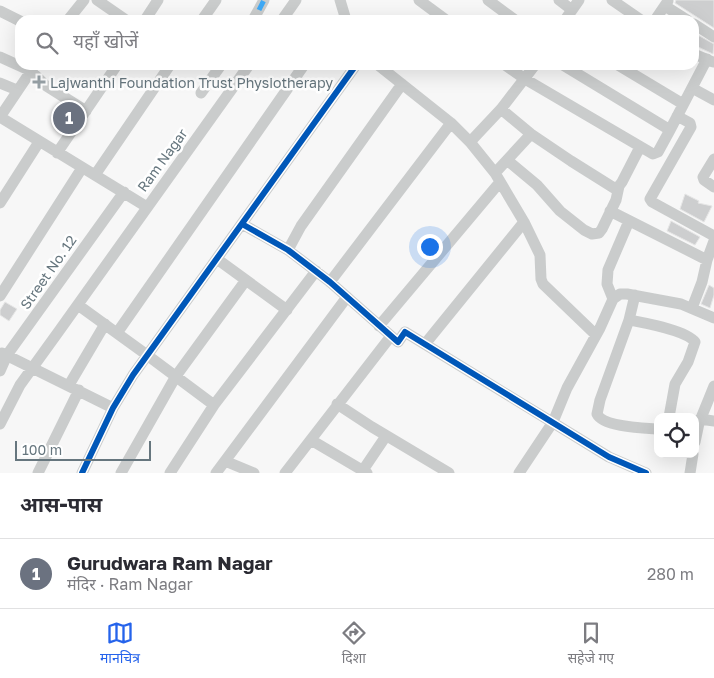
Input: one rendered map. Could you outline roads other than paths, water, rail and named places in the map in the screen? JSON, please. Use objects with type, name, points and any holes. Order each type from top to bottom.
[{"type":"street","points":[[72,15],[84,0]]},
{"type":"street","points":[[97,0],[119,15]]},
{"type":"street","points":[[148,15],[158,0]]},
{"type":"street","points":[[206,15],[216,0]]},
{"type":"street","points":[[286,15],[296,0]]},
{"type":"street","points":[[340,0],[342,15]]},
{"type":"street","points":[[419,0],[439,15]]},
{"type":"street","points":[[488,0],[508,15]]},
{"type":"street","points":[[559,0],[572,10]]},
{"type":"street","points":[[568,15],[579,0]]},
{"type":"street","points":[[612,0],[634,15]]},
{"type":"street","points":[[659,15],[667,3],[682,15]]},
{"type":"street","points":[[0,11],[15,18]]},
{"type":"street","points":[[699,27],[714,37]]},
{"type":"street","points":[[0,57],[15,62]]},
{"type":"street","points":[[512,70],[525,80],[640,147],[655,153],[670,130],[692,88],[710,61]]},
{"type":"street","points":[[0,117],[32,70]]},
{"type":"street","points":[[35,70],[46,85],[86,111]]},
{"type":"street","points":[[58,153],[110,70]]},
{"type":"street","points":[[96,174],[167,70]]},
{"type":"street","points":[[201,93],[217,70]]},
{"type":"street","name":"Ram Nagar","points":[[0,117],[147,206],[246,70]]},
{"type":"street","points":[[117,333],[301,70]]},
{"type":"street","points":[[82,473],[113,408],[147,354],[352,70]]},
{"type":"street","points":[[384,70],[451,123],[470,142],[498,178],[524,222],[540,255],[543,284],[596,335]]},
{"type":"street","points":[[470,142],[501,109],[532,70]]},
{"type":"street","points":[[571,70],[670,130]]},
{"type":"street","points":[[626,70],[683,104]]},
{"type":"street","points":[[0,83],[17,90]]},
{"type":"street","points":[[288,250],[301,226],[402,84]]},
{"type":"street","points":[[692,88],[714,100]]},
{"type":"street","points":[[501,109],[531,134],[609,186],[614,188],[620,186]]},
{"type":"street","points":[[677,116],[690,123],[691,127],[650,199],[652,202],[714,236]]},
{"type":"street","points":[[330,282],[451,123]]},
{"type":"street","points":[[379,326],[498,178],[507,160],[531,134]]},
{"type":"street","points":[[0,203],[39,142]]},
{"type":"street","points":[[507,160],[537,185],[560,212],[590,233],[599,233],[640,147]]},
{"type":"street","points":[[714,159],[703,177],[704,180],[714,187]]},
{"type":"street","points":[[0,296],[82,168]]},
{"type":"street","name":"Street No. 12","points":[[0,371],[4,354],[124,192]]},
{"type":"street","points":[[0,424],[20,385],[32,367],[147,206]]},
{"type":"street","points":[[610,211],[706,260]]},
{"type":"street","points":[[613,299],[607,284],[608,270],[629,221]]},
{"type":"street","points":[[425,344],[524,222]]},
{"type":"street","points":[[242,224],[288,250],[316,271],[398,342],[405,332],[609,457],[646,473]]},
{"type":"street","points":[[692,308],[702,282],[706,260],[714,241]]},
{"type":"street","points":[[217,258],[287,310]]},
{"type":"street","points":[[170,473],[214,405],[316,271]]},
{"type":"street","points":[[121,473],[176,376],[246,280]]},
{"type":"street","points":[[519,473],[553,422],[567,388],[613,299],[620,294],[635,296],[692,308],[714,318]]},
{"type":"street","points":[[635,296],[629,320],[600,400],[597,414],[603,420],[628,426],[654,429]]},
{"type":"street","points":[[216,473],[347,297]]},
{"type":"street","points":[[78,305],[214,405]]},
{"type":"street","points":[[629,320],[676,332],[692,338],[695,342],[691,356],[675,384],[670,413]]},
{"type":"street","points":[[38,473],[74,388],[106,324]]},
{"type":"street","points":[[285,473],[391,336]]},
{"type":"street","points":[[4,354],[113,408]]},
{"type":"street","points":[[699,423],[714,386]]},
{"type":"street","points":[[338,404],[386,436],[448,473]]},
{"type":"street","points":[[700,419],[714,421]]},
{"type":"street","points":[[311,440],[363,472],[386,436]]},
{"type":"street","points":[[690,473],[692,458]]},
{"type":"street","points":[[225,461],[254,473]]},
{"type":"place","name":"Lajwanthi Foundation Trust Physiotherapy","points":[[39,82]]},
{"type":"place","name":"Gurudwara Ram Nagar","points":[[69,118]]}]
